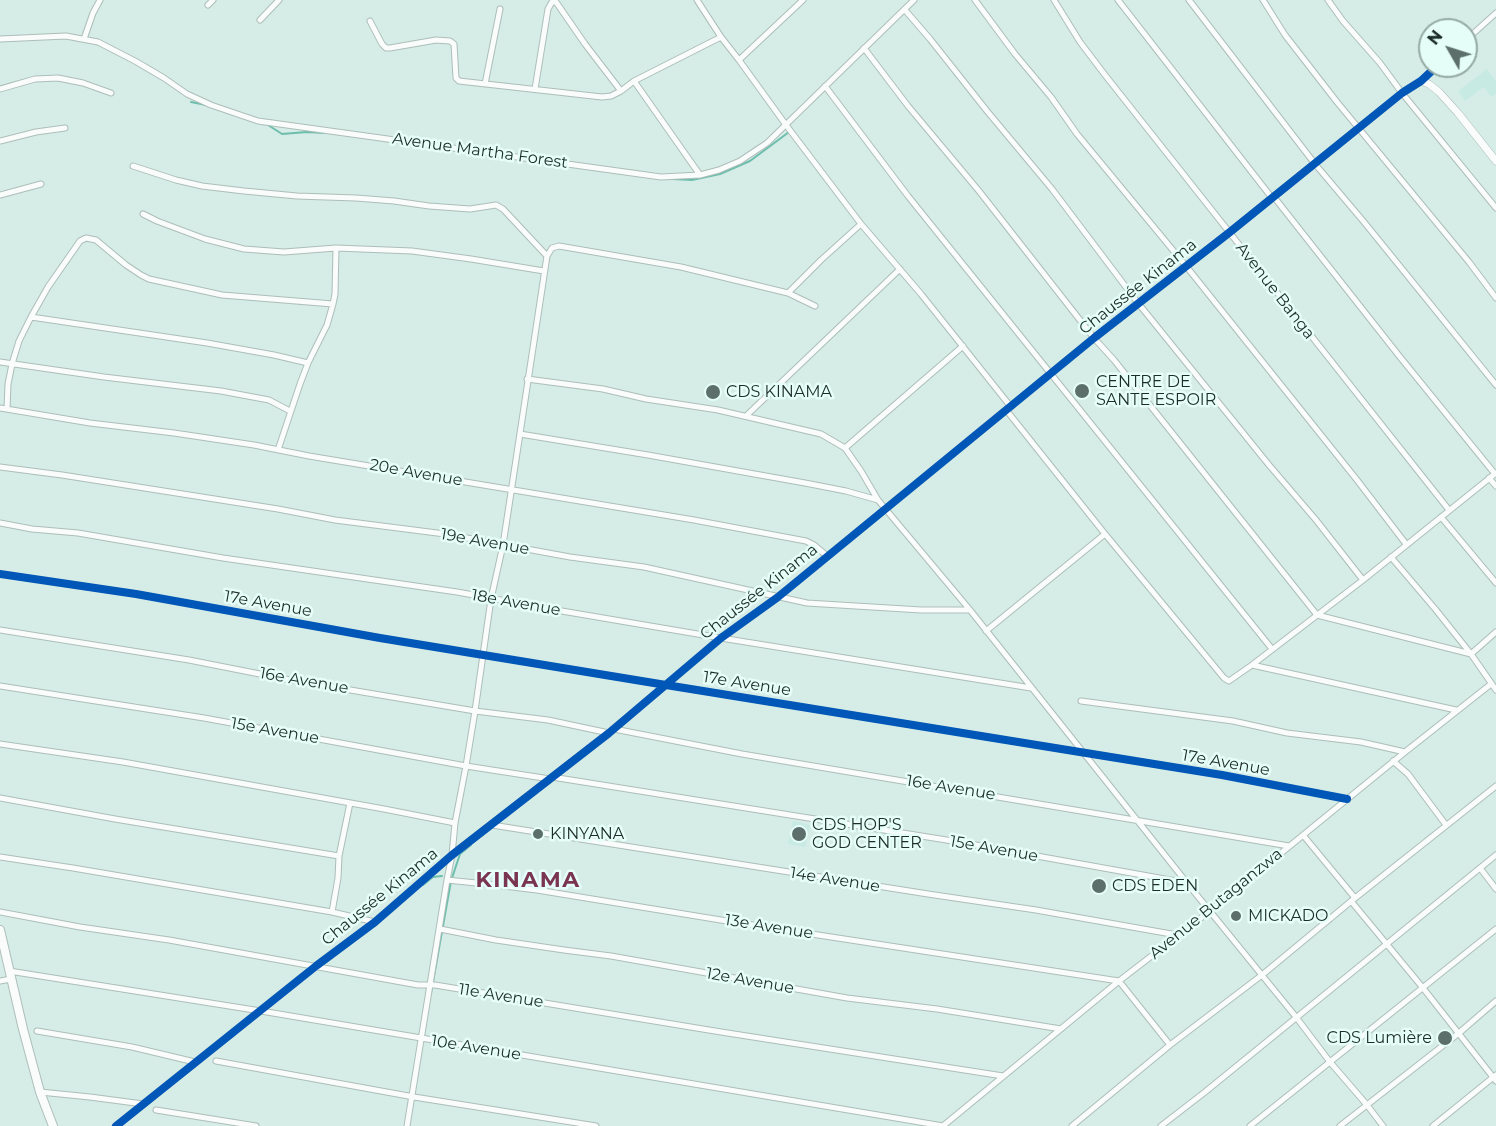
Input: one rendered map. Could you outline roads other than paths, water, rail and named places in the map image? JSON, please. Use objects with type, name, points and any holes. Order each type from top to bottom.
[{"type":"main road","points":[[0,930],[39,1092],[53,1126]]},
{"type":"street","points":[[84,39],[100,0]]},
{"type":"street","points":[[208,5],[213,0]]},
{"type":"street","points":[[260,20],[279,0]]},
{"type":"street","points":[[706,0],[699,3],[721,37],[861,224],[963,346],[1105,534],[1224,678],[1229,681],[1252,665],[1363,580],[1493,475]]},
{"type":"street","points":[[740,60],[803,0]]},
{"type":"street","name":"Avenue Martha Forest","points":[[0,39],[66,36],[98,42],[135,61],[187,94],[258,122],[661,177],[700,175],[719,170],[740,161],[767,143],[914,0]]},
{"type":"street","points":[[975,0],[1077,134],[1186,266],[1406,544]]},
{"type":"street","name":"Avenue Banga","points":[[1054,0],[1080,42],[1449,510]]},
{"type":"street","points":[[1118,0],[1493,475],[1496,486]]},
{"type":"street","points":[[1189,0],[1315,164],[1496,385]]},
{"type":"street","points":[[1263,0],[1285,35],[1337,102],[1496,298]]},
{"type":"street","points":[[1328,0],[1496,208]]},
{"type":"street","points":[[536,88],[548,9],[552,2],[556,2],[621,91]]},
{"type":"street","points":[[485,84],[500,9]]},
{"type":"street","points":[[905,10],[1052,189],[1138,303],[1363,580]]},
{"type":"street","points":[[1478,29],[1496,13]]},
{"type":"street","points":[[370,21],[386,48],[436,40],[450,41],[454,44],[456,78],[459,81],[602,97],[621,91],[634,81],[721,37]]},
{"type":"street","points":[[864,48],[1317,615],[1470,654]]},
{"type":"street","points":[[0,89],[35,79],[58,78],[111,93]]},
{"type":"street","points":[[1424,78],[1421,81],[1439,92],[1496,161]]},
{"type":"street","points":[[634,81],[700,175]]},
{"type":"street","name":"Chaussée Kinama","points":[[116,1126],[316,966],[375,922],[452,855],[610,731],[721,638],[777,597],[1094,338],[1360,129],[1402,93],[1421,81]]},
{"type":"street","points":[[825,86],[908,196],[1272,649]]},
{"type":"street","points":[[0,141],[65,128]]},
{"type":"street","points":[[133,166],[202,186],[255,192],[357,198],[470,209],[496,205],[503,209],[547,256]]},
{"type":"street","points":[[0,195],[41,184]]},
{"type":"street","points":[[143,214],[205,239],[244,249],[284,252],[336,248],[412,252],[544,271]]},
{"type":"street","points":[[788,293],[861,224]]},
{"type":"street","points":[[7,409],[8,384],[19,341],[48,287],[75,247],[86,237],[96,240],[126,265],[149,279],[222,295],[333,304]]},
{"type":"street","points":[[407,1126],[450,880],[454,823],[466,766],[491,599],[503,545],[547,256],[552,248],[559,246],[706,272],[788,293],[815,306]]},
{"type":"street","points":[[278,450],[308,363],[327,325],[335,294],[336,248]]},
{"type":"street","points":[[746,417],[900,269]]},
{"type":"street","points":[[31,317],[207,343],[308,363]]},
{"type":"street","points":[[844,448],[963,346]]},
{"type":"street","points":[[0,362],[221,391],[269,400],[290,411]]},
{"type":"street","points":[[527,379],[603,389],[646,399],[718,410],[821,434],[844,448],[861,471],[878,501],[970,610],[1383,1126]]},
{"type":"street","name":"20e Avenue","points":[[0,408],[90,423],[237,442],[784,537],[806,541],[827,556]]},
{"type":"street","points":[[520,434],[805,483],[846,491],[878,501]]},
{"type":"street","name":"19e Avenue","points":[[0,467],[278,509],[335,520],[463,537],[570,557],[644,567],[807,603],[921,610],[970,610]]},
{"type":"street","points":[[1441,517],[1496,583]]},
{"type":"street","name":"18e Avenue","points":[[0,523],[458,592],[721,638],[1031,688]]},
{"type":"street","points":[[986,631],[1105,534]]},
{"type":"street","points":[[1391,556],[1496,690]]},
{"type":"street","name":"17e Avenue","points":[[0,574],[136,594],[345,632],[1222,775],[1347,799]]},
{"type":"street","name":"16e Avenue","points":[[0,630],[189,660],[285,679],[475,711],[548,720],[1289,846]]},
{"type":"street","points":[[1470,654],[1496,632]]},
{"type":"street","points":[[1252,665],[1456,710]]},
{"type":"street","name":"Avenue Butaganzwa","points":[[943,1126],[1119,981],[1210,911],[1491,684]]},
{"type":"street","name":"15e Avenue","points":[[0,686],[204,718],[466,766],[959,843],[1187,883]]},
{"type":"street","points":[[1081,700],[1233,721],[1287,733],[1361,742],[1405,752]]},
{"type":"street","points":[[0,744],[123,762],[454,823]]},
{"type":"street","points":[[1393,761],[1408,774],[1446,825]]},
{"type":"street","points":[[1072,1126],[1080,1124],[1170,1045],[1262,975],[1496,786]]},
{"type":"street","points":[[0,798],[105,818],[339,856]]},
{"type":"street","points":[[332,912],[339,856],[350,803]]},
{"type":"street","name":"14e Avenue","points":[[492,825],[1036,910],[1178,935]]},
{"type":"street","points":[[1303,835],[1495,1078],[1433,1126]]},
{"type":"street","points":[[1161,1126],[1388,945],[1496,855]]},
{"type":"street","points":[[0,857],[332,912],[375,922]]},
{"type":"street","points":[[1480,868],[1496,889]]},
{"type":"street","name":"13e Avenue","points":[[450,880],[537,890],[1119,981]]},
{"type":"street","name":"11e Avenue","points":[[0,912],[418,985],[432,985],[1003,1076]]},
{"type":"street","points":[[1250,1126],[1496,928]]},
{"type":"street","name":"12e Avenue","points":[[441,929],[848,998],[1061,1029]]},
{"type":"street","name":"10e Avenue","points":[[0,981],[10,975],[261,1011],[943,1126]]},
{"type":"street","points":[[1119,981],[1170,1045]]},
{"type":"street","points":[[1340,1126],[1459,1033],[1496,1001]]},
{"type":"street","points":[[37,1031],[132,1047],[195,1062]]},
{"type":"street","points":[[216,1061],[596,1126]]},
{"type":"street","points":[[39,1092],[90,1096],[143,1104]]},
{"type":"street","points":[[156,1110],[256,1126]]},
{"type":"waterway","points":[[191,102],[206,105]]},
{"type":"waterway","points":[[268,125],[282,134],[325,133]]},
{"type":"waterway","points":[[673,179],[692,180],[720,174],[750,161],[789,132]]},
{"type":"waterway","points":[[431,993],[451,881],[460,854],[471,845]]},
{"type":"waterway","points":[[423,885],[433,877],[442,876]]},
{"type":"place","name":"CENTRE DE SANTE ESPOIR","points":[[1082,391]]},
{"type":"place","name":"CDS KINAMA","points":[[713,392]]},
{"type":"place","name":"KINYANA","points":[[538,834]]},
{"type":"place","name":"CDS HOP'S GOD CENTER","points":[[799,834]]},
{"type":"place","name":"CDS EDEN","points":[[1099,886]]},
{"type":"place","name":"MICKADO","points":[[1236,916]]},
{"type":"place","name":"CDS Lumière","points":[[1445,1038]]},
{"type":"district","name":"KINAMA","points":[[528,881]]}]
